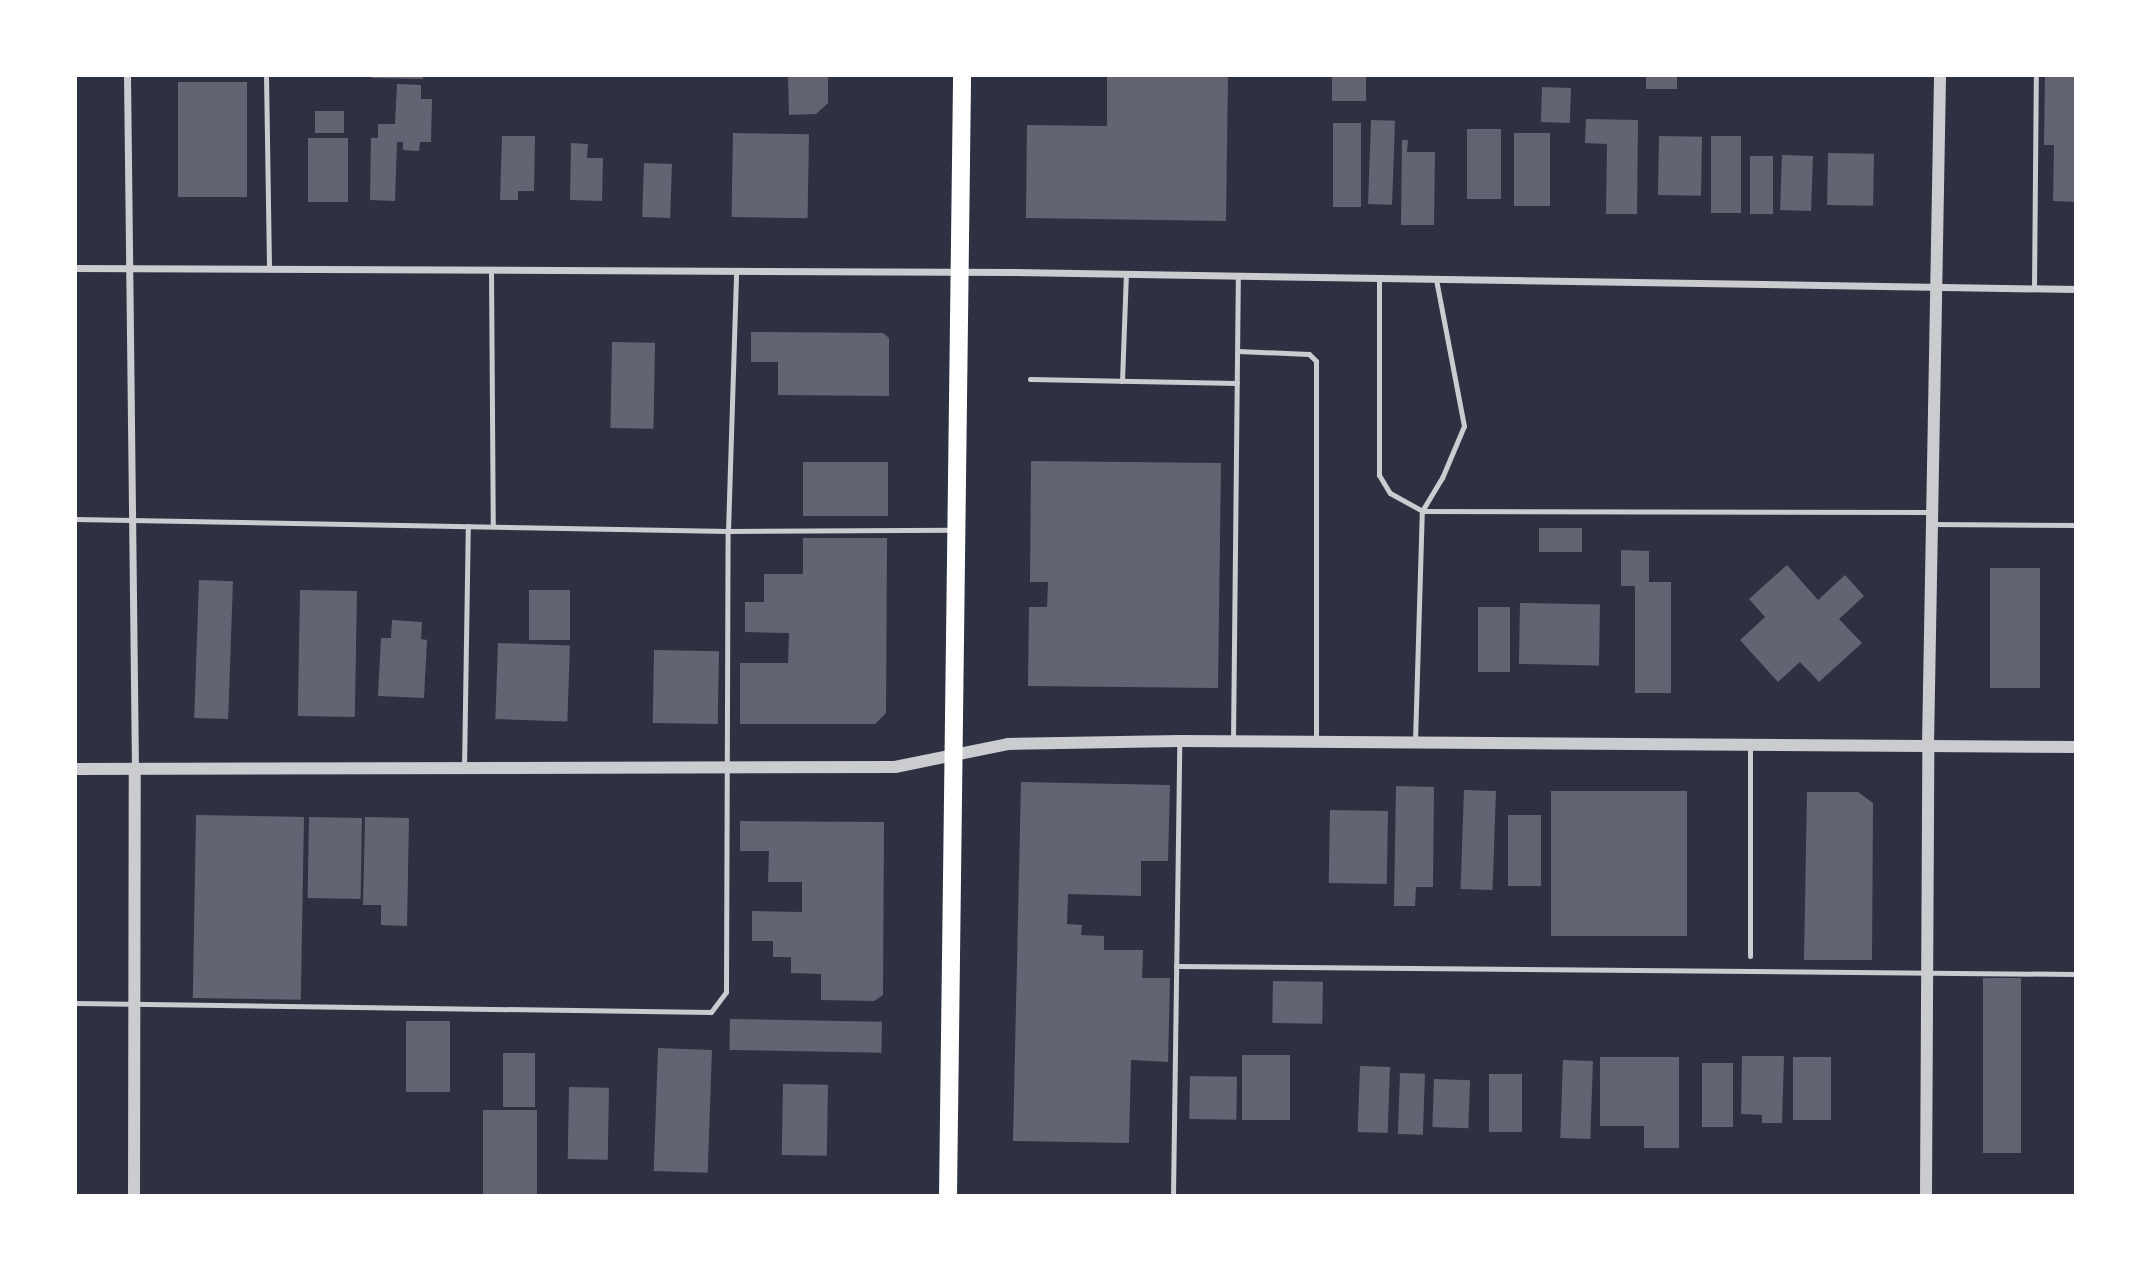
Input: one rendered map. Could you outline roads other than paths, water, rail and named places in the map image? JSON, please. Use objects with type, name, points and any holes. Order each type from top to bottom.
[{"type":"main road","points":[[948,1196],[962,75]]},
{"type":"street","points":[[127,75],[135,770],[134,1196]]},
{"type":"street","points":[[1926,1196],[1928,746],[1940,75]]},
{"type":"street","points":[[75,268],[960,272],[2076,289]]},
{"type":"street","points":[[75,769],[895,767],[1008,744],[1179,741],[2076,747]]},
{"type":"lane","points":[[266,75],[269,269]]},
{"type":"lane","points":[[2034,288],[2036,75]]},
{"type":"lane","points":[[491,270],[493,526]]},
{"type":"lane","points":[[75,1003],[711,1012],[726,992],[729,767],[727,530],[736,271]]},
{"type":"lane","points":[[1122,381],[1126,274]]},
{"type":"lane","points":[[1233,741],[1238,276]]},
{"type":"lane","points":[[1380,279],[1379,475],[1390,493],[1422,511],[1933,518],[2076,525]]},
{"type":"lane","points":[[1415,742],[1422,511],[1442,478],[1464,426],[1436,279]]},
{"type":"lane","points":[[1238,351],[1309,354],[1316,361],[1316,741]]},
{"type":"lane","points":[[1030,379],[1237,383]]},
{"type":"lane","points":[[75,519],[727,530],[957,530]]},
{"type":"lane","points":[[464,769],[468,526]]},
{"type":"lane","points":[[1173,1196],[1179,741]]},
{"type":"lane","points":[[1750,744],[1750,957]]},
{"type":"lane","points":[[1176,966],[2076,974]]}]
